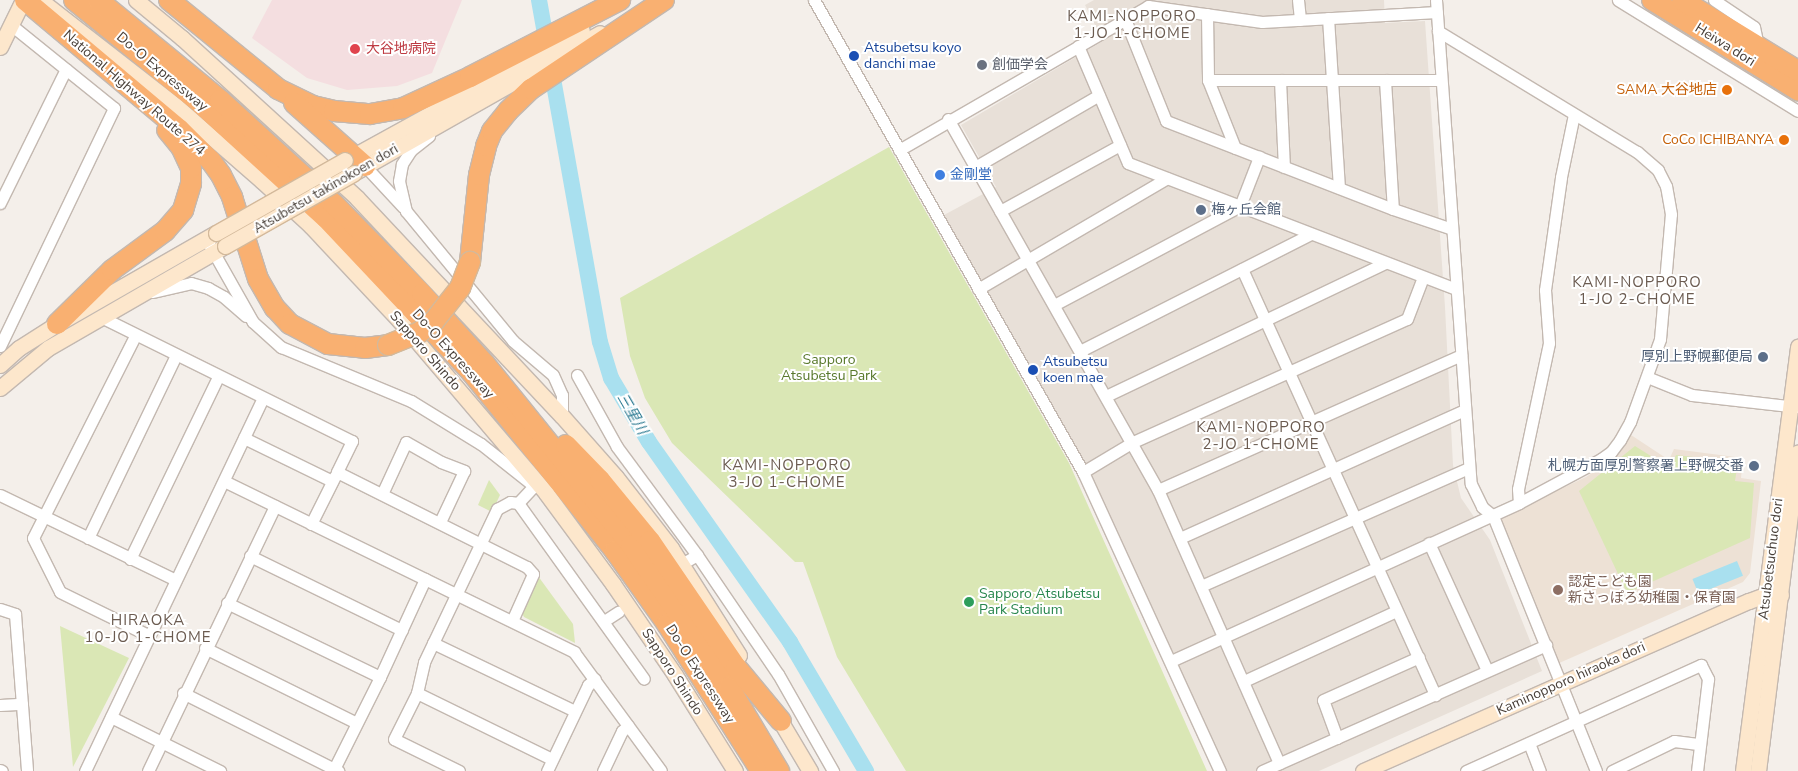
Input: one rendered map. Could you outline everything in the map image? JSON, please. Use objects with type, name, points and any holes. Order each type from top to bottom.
[{"type":"highway","name":"Do-O Expressway","points":[[74,0],[201,104],[326,218],[472,373],[615,551],[667,624],[761,771]]},
{"type":"highway","name":"Do-O Expressway","points":[[98,0],[220,100],[334,204],[422,294],[485,364],[631,545],[729,687],[779,771]]},
{"type":"highway","name":"National Highway Route 274","points":[[169,0],[278,89],[313,106],[354,114],[386,112],[403,108],[522,64],[596,29],[664,0]]},
{"type":"highway","name":"National Highway Route 274","points":[[19,10],[138,94],[196,145],[221,175],[232,197],[243,227],[258,279],[275,308],[290,324],[328,344],[365,348],[388,345],[420,332],[434,321],[460,288],[470,262],[475,233],[476,199],[486,146],[492,131],[508,110],[596,29],[620,0]]},
{"type":"highway","name":"Heiwa dori","points":[[1652,0],[1798,90]]},
{"type":"highway","name":"Heiwa dori","points":[[1682,0],[1798,71]]},
{"type":"highway","points":[[278,89],[354,164]]},
{"type":"highway","points":[[57,324],[112,270],[165,231],[183,210],[188,196],[191,168],[181,147],[138,94]]},
{"type":"highway","points":[[485,364],[600,480],[650,541],[736,666],[780,721]]},
{"type":"street","name":"Sapporo Shindo","points":[[40,0],[176,106],[311,226],[399,320],[540,490],[653,642],[735,771]]},
{"type":"street","points":[[136,0],[182,38],[358,198],[562,416],[616,477],[671,548],[810,771]]},
{"type":"street","points":[[596,29],[630,0]]},
{"type":"street","points":[[596,29],[658,0]]},
{"type":"street","points":[[814,0],[1083,472],[1220,771]]},
{"type":"street","points":[[1298,0],[1300,20]]},
{"type":"street","points":[[1436,0],[1470,484],[1477,499],[1493,516],[1596,771]]},
{"type":"street","points":[[1618,0],[1798,111]]},
{"type":"street","points":[[1714,0],[1727,4],[1754,27],[1758,46]]},
{"type":"street","points":[[899,150],[948,119],[1148,6],[1158,4],[1262,22],[1437,12]]},
{"type":"street","points":[[0,47],[19,10],[66,69],[114,108],[0,346]]},
{"type":"street","points":[[1207,14],[1208,80],[1235,148]]},
{"type":"street","points":[[1328,18],[1339,188]]},
{"type":"street","points":[[1125,19],[1166,121],[1393,209],[1452,229]]},
{"type":"street","points":[[1171,661],[1519,503],[1611,452],[1630,422],[1660,339],[1671,214],[1666,186],[1658,170],[1649,161],[1438,31]]},
{"type":"street","points":[[1078,46],[1128,163],[1423,278],[1456,289]]},
{"type":"street","name":"Atsubetsu takinokoen dori","points":[[354,164],[456,114],[522,64]]},
{"type":"street","name":"Atsubetsu takinokoen dori","points":[[0,365],[19,348],[57,324],[215,242],[354,164],[522,64]]},
{"type":"street","points":[[0,203],[66,69]]},
{"type":"street","points":[[1208,80],[1442,80]]},
{"type":"street","points":[[1280,80],[1284,167]]},
{"type":"street","points":[[1385,80],[1393,209]]},
{"type":"street","points":[[975,167],[1099,96]]},
{"type":"street","points":[[406,210],[399,181],[402,164],[412,150],[456,114]]},
{"type":"street","points":[[1519,503],[1518,489],[1549,343],[1545,290],[1561,178],[1574,114]]},
{"type":"street","points":[[948,119],[1133,442],[1158,490],[1279,763]]},
{"type":"street","points":[[1000,211],[1120,145]]},
{"type":"street","points":[[1054,305],[1240,206],[1260,158]]},
{"type":"street","points":[[354,164],[406,210],[513,341],[553,374],[562,395],[562,416]]},
{"type":"street","points":[[978,289],[1167,178]]},
{"type":"street","points":[[1080,351],[1312,234]]},
{"type":"street","points":[[215,242],[253,322]]},
{"type":"street","name":"Atsubetsu takinokoen dori","points":[[0,388],[48,348],[130,301],[215,242]]},
{"type":"street","points":[[1106,396],[1385,263]]},
{"type":"street","points":[[1242,269],[1435,695]]},
{"type":"street","points":[[1083,472],[1133,442],[1407,319],[1423,278]]},
{"type":"street","points":[[130,301],[178,284],[191,283],[208,288],[224,297],[281,347],[411,401],[482,444],[540,490],[518,503],[510,502],[497,508],[424,662],[417,693],[394,739],[459,771]]},
{"type":"street","points":[[101,317],[135,336],[352,441],[311,524]]},
{"type":"street","points":[[135,336],[33,538],[60,592],[150,636]]},
{"type":"street","name":"Atsubetsuchuo dori","points":[[1758,771],[1794,407],[1798,347]]},
{"type":"street","points":[[1158,490],[1461,355]]},
{"type":"street","points":[[88,538],[176,356]]},
{"type":"street","points":[[578,374],[617,447],[697,555],[778,674],[832,771]]},
{"type":"street","points":[[130,559],[218,377]]},
{"type":"street","points":[[1647,377],[1692,395],[1794,407]]},
{"type":"street","points":[[86,771],[263,398]]},
{"type":"street","points":[[1180,538],[1465,410]]},
{"type":"street","points":[[244,438],[382,494],[527,567],[533,574],[512,621]]},
{"type":"street","points":[[382,494],[406,442],[441,462],[464,471],[440,522]]},
{"type":"street","name":"Atsubetsuchuo dori","points":[[1743,771],[1798,452]]},
{"type":"street","points":[[1201,586],[1469,468]]},
{"type":"street","points":[[224,481],[574,652],[660,771]]},
{"type":"street","points":[[0,495],[176,580]]},
{"type":"street","points":[[518,503],[644,679]]},
{"type":"street","points":[[148,771],[205,648],[275,506]]},
{"type":"street","points":[[1429,543],[1487,670]]},
{"type":"street","points":[[685,562],[697,555]]},
{"type":"street","points":[[250,556],[402,630]]},
{"type":"street","points":[[183,694],[335,770],[425,579]]},
{"type":"street","name":"Kaminopporo hiraoka dori","points":[[1363,771],[1561,683],[1774,594]]},
{"type":"street","points":[[227,603],[380,677]]},
{"type":"street","points":[[0,609],[15,614],[27,771]]},
{"type":"street","points":[[1244,681],[1396,611]]},
{"type":"street","points":[[604,621],[618,612]]},
{"type":"street","points":[[433,643],[575,712]]},
{"type":"street","points":[[1262,771],[1546,645]]},
{"type":"street","points":[[205,648],[358,723]]},
{"type":"street","points":[[1337,738],[1323,700],[1419,657]]},
{"type":"street","points":[[1466,771],[1702,665],[1708,679],[1697,771]]},
{"type":"street","points":[[547,771],[588,685],[595,679]]},
{"type":"street","points":[[417,693],[552,759]]},
{"type":"street","points":[[0,704],[22,704]]},
{"type":"street","points":[[111,717],[220,771]]},
{"type":"street","points":[[603,771],[622,732],[628,726]]},
{"type":"street","points":[[1612,771],[1674,741],[1700,744]]},
{"type":"street","points":[[1528,743],[1540,771]]},
{"type":"street","points":[[431,771],[436,760]]},
{"type":"shaded area","name":"大谷地病院","points":[[272,0],[462,0],[432,73],[397,86],[347,90],[307,78],[252,38]]},
{"type":"shaded area","points":[[1094,0],[1384,0],[1385,23],[1425,21],[1445,307],[1453,465],[1461,498],[1490,540],[1542,671],[1319,771],[1227,771],[1078,454],[944,215],[996,187],[961,125],[1103,41],[1085,5]]},
{"type":"shaded area","points":[[1631,435],[1669,460],[1674,449],[1743,458],[1741,478],[1761,481],[1750,573],[1743,582],[1557,664],[1499,518],[1586,477],[1609,462]]},
{"type":"green space","name":"Sapporo Atsubetsu Park","points":[[889,147],[1069,463],[1207,771],[906,771],[837,657],[803,562],[795,562],[672,443],[645,398],[630,356],[620,298]]},
{"type":"green space","points":[[1635,446],[1670,468],[1676,455],[1738,462],[1735,481],[1754,483],[1750,538],[1627,593],[1579,491]]},
{"type":"green space","points":[[489,480],[500,495],[492,512],[478,505]]},
{"type":"green space","points":[[538,576],[573,624],[575,643],[524,617],[522,613]]},
{"type":"green space","points":[[60,626],[129,658],[73,767]]},
{"type":"water","points":[[1737,561],[1743,576],[1698,594],[1692,579]]},
{"type":"waterway","name":"三里川","points":[[539,0],[600,342],[611,378],[649,442],[790,642],[866,771]]},
{"type":"place","name":"大谷地病院","points":[[355,49]]},
{"type":"place","name":"Atsubetsu koyo danchi mae","points":[[854,56]]},
{"type":"place","name":"創価学会","points":[[982,65]]},
{"type":"place","name":"SAMA 大谷地店","points":[[1727,90]]},
{"type":"place","name":"CoCo ICHIBANYA","points":[[1784,140]]},
{"type":"place","name":"金剛堂","points":[[940,175]]},
{"type":"place","name":"梅ヶ丘会館","points":[[1201,210]]},
{"type":"place","name":"厚別上野幌郵便局","points":[[1763,357]]},
{"type":"place","name":"Atsubetsu koen mae","points":[[1033,370]]},
{"type":"place","name":"札幌方面厚別警察署上野幌交番","points":[[1754,466]]},
{"type":"place","name":"認定こども園 新さっぽろ幼稚園・保育園","points":[[1558,590]]},
{"type":"place","name":"Sapporo Atsubetsu Park Stadium","points":[[969,602]]},
{"type":"district","name":"KAMI-NOPPORO 1-JO 1-CHOME","points":[[1132,24]]},
{"type":"district","name":"KAMI-NOPPORO 1-JO 2-CHOME","points":[[1637,290]]},
{"type":"district","name":"KAMI-NOPPORO 2-JO 1-CHOME","points":[[1261,436]]},
{"type":"district","name":"KAMI-NOPPORO 3-JO 1-CHOME","points":[[787,474]]},
{"type":"district","name":"HIRAOKA 10-JO 1-CHOME","points":[[148,628]]}]
